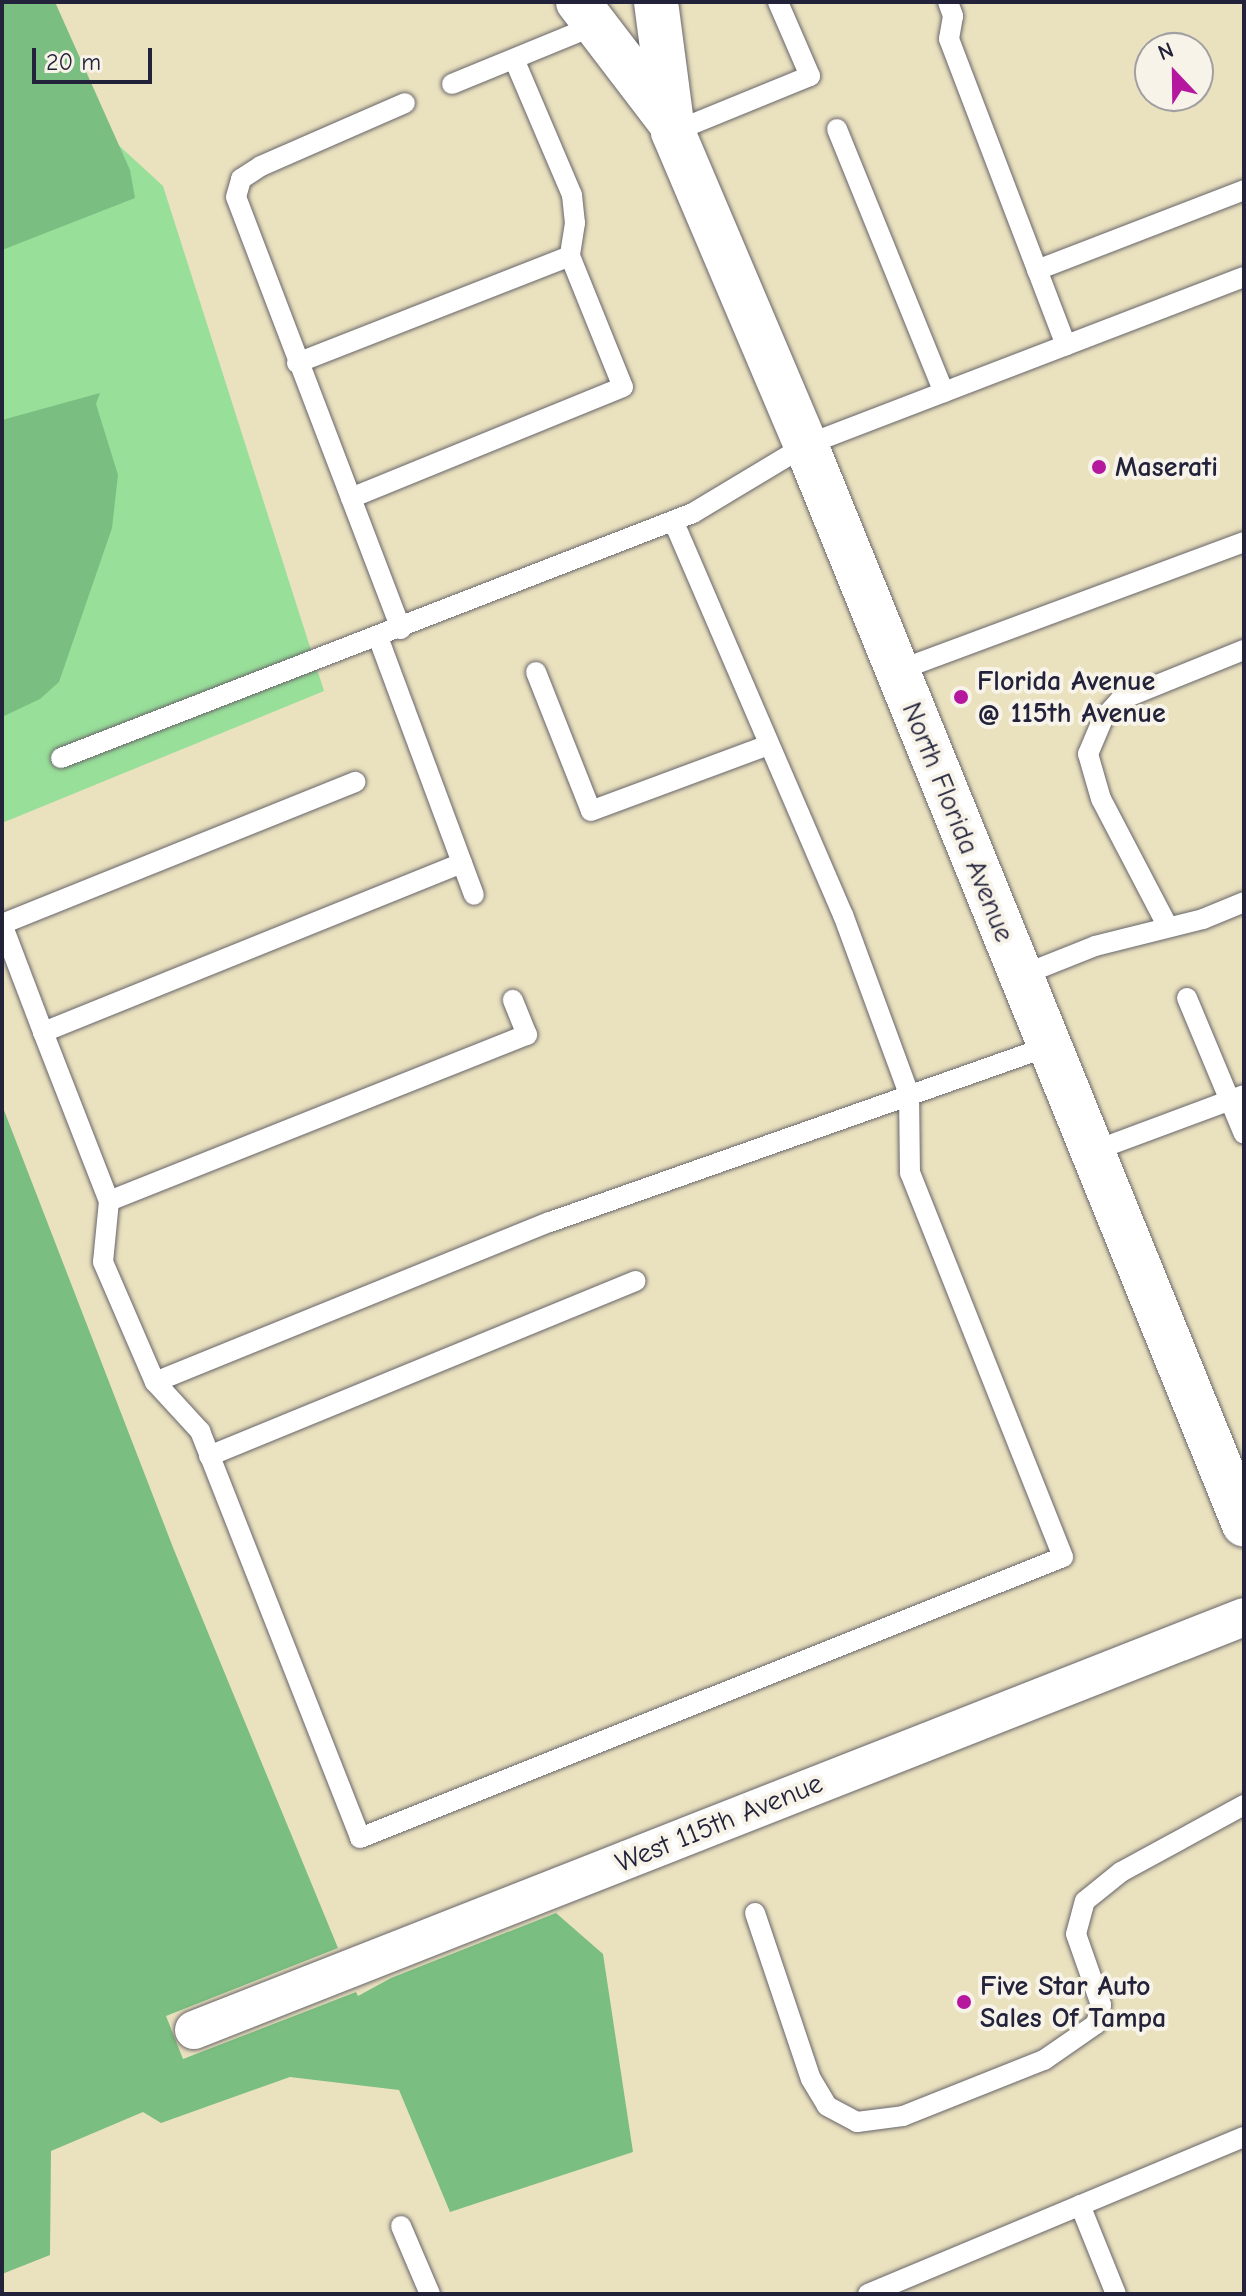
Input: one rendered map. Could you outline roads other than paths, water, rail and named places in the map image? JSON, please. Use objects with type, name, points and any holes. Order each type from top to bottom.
[{"type":"main road","name":"North Florida Avenue","points":[[656,2],[671,126]]},
{"type":"main road","name":"North Florida Avenue","points":[[587,14],[671,126],[806,445],[1047,1047],[1244,1525]]},
{"type":"street","name":"West 115th Avenue","points":[[194,2030],[1244,1617]]},
{"type":"lane","points":[[671,126],[810,76],[778,2]]},
{"type":"lane","points":[[948,2],[953,16],[949,39],[1066,345]]},
{"type":"lane","points":[[452,84],[514,59],[587,14]]},
{"type":"lane","points":[[351,498],[623,387],[570,256],[575,223],[572,195],[514,59]]},
{"type":"lane","points":[[401,629],[236,197],[241,179],[261,166],[405,103]]},
{"type":"lane","points":[[837,129],[944,392]]},
{"type":"lane","points":[[1037,270],[1244,190]]},
{"type":"lane","points":[[297,363],[570,256]]},
{"type":"lane","points":[[61,758],[401,629],[673,521],[806,445],[1244,277]]},
{"type":"lane","points":[[356,782],[2,924],[109,1201],[103,1262],[155,1382],[200,1431],[360,1838],[1063,1557],[910,1173],[909,1094],[843,915],[673,521]]},
{"type":"lane","points":[[897,671],[1244,542]]},
{"type":"lane","points":[[378,637],[474,895]]},
{"type":"lane","points":[[1168,927],[1101,799],[1088,754],[1103,719],[1120,700],[1244,650]]},
{"type":"lane","points":[[536,672],[591,811],[768,745]]},
{"type":"lane","points":[[43,1032],[462,863]]},
{"type":"lane","points":[[1020,976],[1095,946],[1168,927],[1244,902]]},
{"type":"lane","points":[[1187,998],[1237,1097],[1244,1134]]},
{"type":"lane","points":[[109,1201],[527,1035],[513,1000]]},
{"type":"lane","points":[[155,1382],[550,1222],[1047,1047]]},
{"type":"lane","points":[[1091,1152],[1237,1097]]},
{"type":"lane","points":[[209,1456],[635,1281]]},
{"type":"lane","points":[[755,1913],[811,2079],[827,2106],[857,2122],[903,2116],[1044,2060],[1096,2024],[1101,2005],[1076,1934],[1085,1901],[1121,1872],[1244,1805]]},
{"type":"lane","points":[[868,2294],[1244,2137]]},
{"type":"lane","points":[[1080,2205],[1116,2294]]},
{"type":"lane","points":[[401,2226],[430,2294]]},
{"type":"place","name":"Maserati","points":[[1099,467]]},
{"type":"place","name":"Florida Avenue @ 115th Avenue","points":[[961,697]]},
{"type":"place","name":"Five Star Auto Sales Of Tampa","points":[[964,2002]]}]
